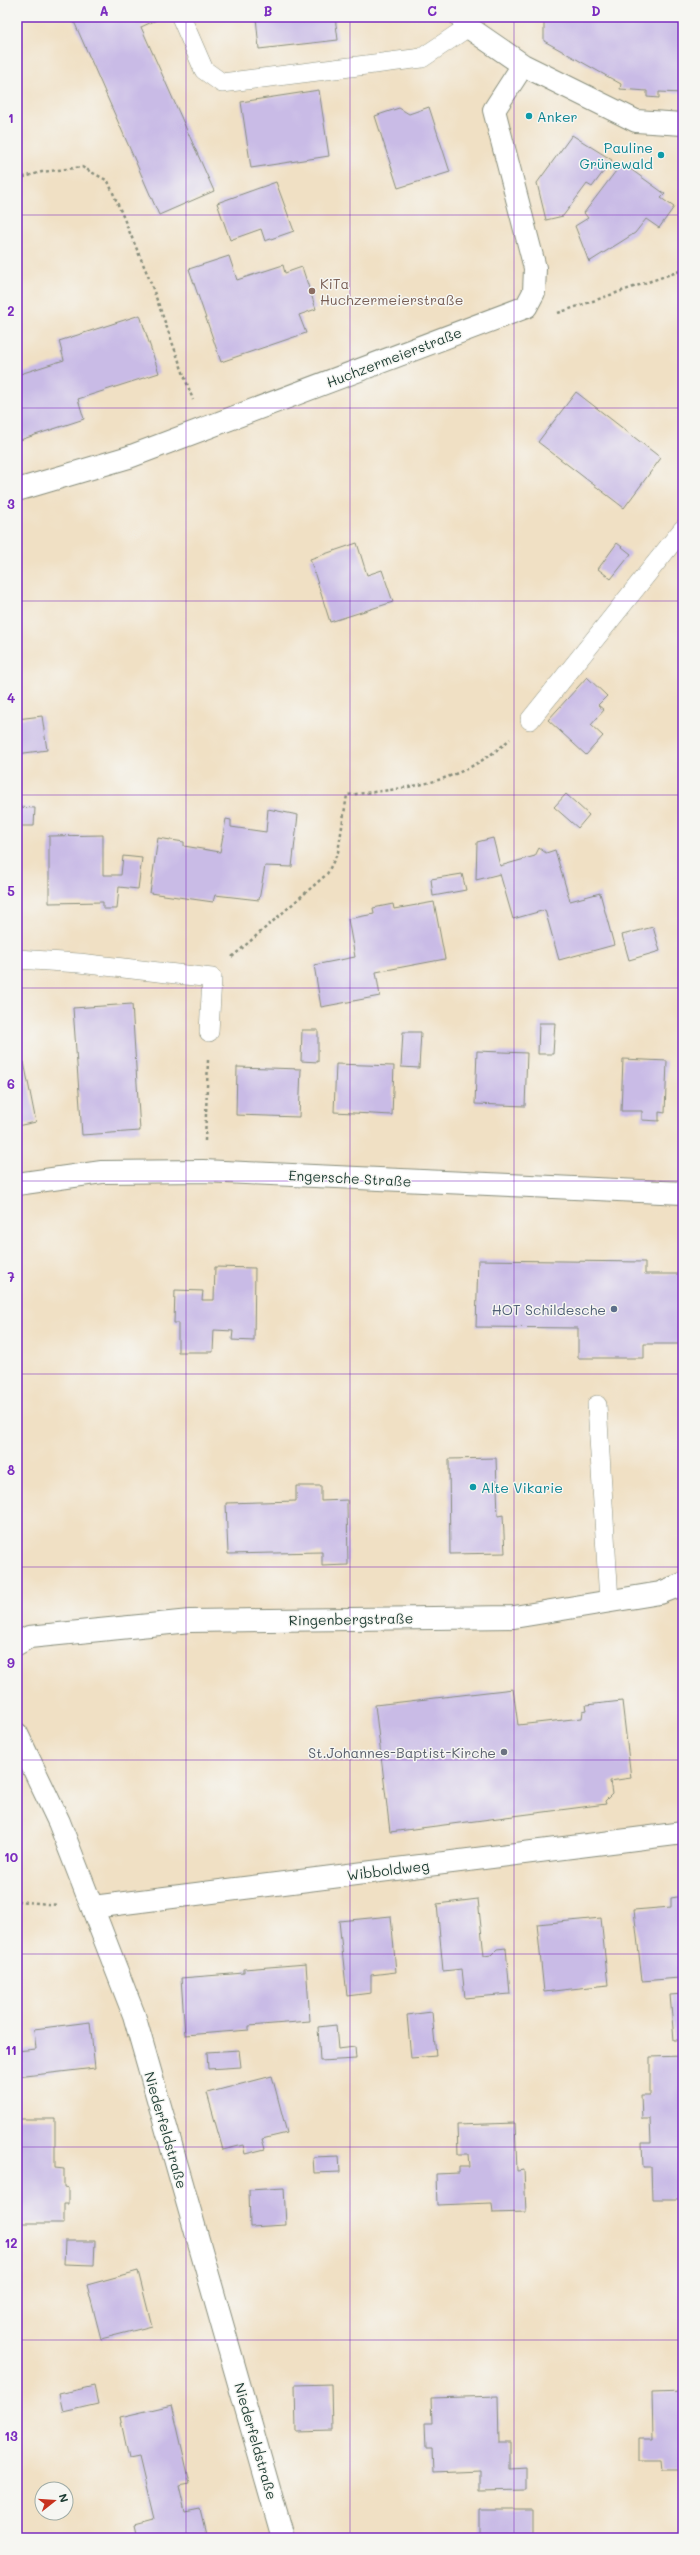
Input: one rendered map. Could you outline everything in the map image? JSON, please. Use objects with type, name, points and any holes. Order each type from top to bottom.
[{"type":"street","points":[[464,22],[523,65],[636,121],[683,124]]},
{"type":"street","points":[[523,65],[494,110],[535,268],[534,292],[526,308]]},
{"type":"street","name":"Huchzermeierstraße","points":[[17,490],[129,457],[526,308]]},
{"type":"street","name":"Engersche Straße","points":[[17,1184],[102,1172],[203,1172],[683,1193]]},
{"type":"street","name":"Ringenbergstraße","points":[[17,1644],[30,1637],[190,1621],[514,1617],[660,1593],[683,1584]]},
{"type":"street","name":"Niederfeldstraße","points":[[17,1734],[59,1822],[134,2015],[283,2538]]},
{"type":"street","name":"Wibboldweg","points":[[93,1907],[683,1834]]},
{"type":"lane","points":[[180,17],[204,70],[222,83],[422,58],[464,22]]},
{"type":"lane","points":[[530,720],[683,529]]},
{"type":"lane","points":[[17,959],[79,963],[212,978],[209,1032]]},
{"type":"lane","points":[[596,1405],[609,1601]]},
{"type":"path","points":[[17,179],[42,172],[82,167],[108,181],[149,278],[204,429]]},
{"type":"path","points":[[526,308],[548,316],[683,270]]},
{"type":"path","points":[[212,978],[237,952],[327,874],[338,852],[347,795],[407,788],[438,782],[468,770],[492,756],[530,720]]},
{"type":"path","points":[[203,1172],[209,1032]]},
{"type":"path","points":[[17,1902],[93,1907]]},
{"type":"building","points":[[72,17],[163,17],[141,27],[214,191],[159,215]]},
{"type":"building","points":[[256,17],[335,17],[338,40],[259,49]]},
{"type":"building","points":[[532,17],[683,17],[683,93],[659,92],[659,98],[647,97],[647,91],[620,89],[621,84],[544,41],[544,22],[532,21]]},
{"type":"building","points":[[319,90],[329,156],[251,168],[241,102]]},
{"type":"building","points":[[429,107],[450,172],[398,188],[375,116],[399,108],[409,114]]},
{"type":"building","points":[[572,135],[612,160],[592,187],[587,184],[563,216],[546,220],[537,183]]},
{"type":"building","points":[[622,163],[665,194],[661,198],[674,207],[659,228],[646,219],[635,233],[589,262],[575,226],[588,218],[584,213]]},
{"type":"building","points":[[276,182],[294,231],[265,241],[261,229],[230,240],[217,203]]},
{"type":"building","points":[[229,256],[237,280],[283,265],[285,273],[302,267],[316,309],[299,315],[306,333],[221,362],[189,269]]},
{"type":"building","points":[[140,315],[159,373],[78,399],[84,419],[17,441],[17,375],[64,360],[59,341]]},
{"type":"building","points":[[576,392],[661,458],[624,508],[538,442]]},
{"type":"building","points":[[357,543],[367,575],[382,570],[393,602],[330,622],[310,559]]},
{"type":"building","points":[[617,543],[631,554],[611,579],[598,569]]},
{"type":"building","points":[[587,677],[607,696],[598,705],[604,710],[591,725],[603,736],[586,755],[548,720]]},
{"type":"building","points":[[42,716],[47,750],[17,754],[17,719]]},
{"type":"building","points":[[566,794],[589,815],[578,828],[554,807]]},
{"type":"building","points":[[17,807],[35,808],[34,826],[17,826]]},
{"type":"building","points":[[268,809],[298,815],[292,867],[265,866],[259,900],[215,895],[213,902],[150,893],[158,838],[184,842],[184,846],[220,852],[226,819],[231,820],[231,827],[266,832]]},
{"type":"building","points":[[103,835],[103,875],[121,875],[123,856],[142,858],[138,889],[119,887],[117,909],[103,909],[103,902],[49,903],[49,836]]},
{"type":"building","points":[[493,838],[500,866],[535,856],[539,848],[546,853],[555,850],[570,901],[600,893],[614,945],[559,960],[545,910],[513,919],[500,874],[476,880],[477,842]]},
{"type":"building","points":[[462,874],[466,890],[433,896],[431,879]]},
{"type":"building","points":[[434,902],[445,959],[376,972],[380,996],[321,1007],[314,965],[355,957],[348,919],[374,914],[373,908],[393,904],[394,909]]},
{"type":"building","points":[[653,927],[660,951],[629,960],[622,935]]},
{"type":"building","points":[[132,1004],[140,1131],[82,1135],[73,1008]]},
{"type":"building","points":[[539,1023],[555,1023],[553,1054],[538,1054]]},
{"type":"building","points":[[302,1030],[318,1030],[318,1062],[301,1061]]},
{"type":"building","points":[[403,1032],[421,1032],[419,1068],[401,1067]]},
{"type":"building","points":[[682,1033],[683,1060],[681,1060]]},
{"type":"building","points":[[477,1051],[527,1053],[525,1106],[475,1104]]},
{"type":"building","points":[[623,1059],[667,1061],[665,1113],[659,1112],[659,1121],[642,1120],[642,1111],[621,1111]]},
{"type":"building","points":[[24,1062],[36,1122],[17,1126],[17,1063]]},
{"type":"building","points":[[336,1064],[394,1066],[392,1115],[334,1112]]},
{"type":"building","points":[[237,1067],[301,1069],[299,1117],[236,1115]]},
{"type":"building","points":[[478,1260],[645,1262],[645,1274],[683,1274],[683,1344],[644,1344],[644,1358],[578,1358],[578,1328],[476,1327]]},
{"type":"building","points":[[215,1267],[255,1268],[254,1341],[232,1340],[233,1331],[214,1330],[213,1352],[178,1352],[178,1323],[174,1323],[175,1290],[203,1291],[202,1300],[214,1300]]},
{"type":"building","points":[[496,1458],[498,1516],[503,1515],[505,1553],[450,1554],[449,1459]]},
{"type":"building","points":[[296,1486],[321,1486],[321,1501],[347,1500],[348,1565],[322,1566],[322,1552],[228,1554],[226,1503],[296,1501]]},
{"type":"building","name":"St.Johannes-Baptist-Kirche","points":[[513,1689],[518,1725],[582,1718],[583,1711],[587,1710],[586,1705],[622,1701],[631,1778],[610,1781],[612,1794],[605,1801],[606,1804],[390,1832],[375,1705]]},
{"type":"building","points":[[683,1896],[683,1967],[678,1968],[679,1978],[642,1981],[634,1910],[671,1907],[671,1898]]},
{"type":"building","points":[[478,1899],[484,1956],[491,1955],[497,1949],[506,1948],[510,1994],[465,1998],[462,1969],[443,1971],[437,1904]]},
{"type":"building","points":[[391,1916],[396,1972],[371,1975],[371,1993],[347,1996],[339,1921]]},
{"type":"building","points":[[601,1918],[608,1985],[544,1992],[537,1924]]},
{"type":"building","points":[[306,1964],[310,2021],[249,2026],[249,2030],[185,2035],[181,1978],[244,1973],[244,1969]]},
{"type":"building","points":[[683,1994],[683,2040],[674,2040],[670,1995]]},
{"type":"building","points":[[432,2012],[436,2056],[411,2058],[407,2015]]},
{"type":"building","points":[[90,2022],[95,2068],[17,2077],[17,2051],[36,2049],[34,2029]]},
{"type":"building","points":[[336,2025],[338,2049],[355,2047],[356,2059],[320,2061],[318,2027]]},
{"type":"building","points":[[239,2050],[241,2067],[208,2069],[207,2052]]},
{"type":"building","points":[[683,2056],[683,2199],[652,2199],[651,2167],[643,2167],[642,2143],[651,2143],[650,2119],[642,2119],[641,2095],[650,2095],[650,2057]]},
{"type":"building","points":[[272,2076],[287,2133],[262,2139],[265,2149],[245,2154],[243,2145],[223,2150],[207,2093]]},
{"type":"building","points":[[17,2119],[55,2119],[55,2168],[64,2169],[64,2187],[68,2188],[68,2204],[64,2204],[64,2223],[17,2223]]},
{"type":"building","points":[[515,2123],[517,2171],[524,2170],[526,2212],[493,2213],[492,2203],[437,2205],[436,2174],[459,2173],[459,2167],[469,2167],[468,2154],[458,2154],[457,2125]]},
{"type":"building","points":[[339,2156],[340,2172],[314,2173],[313,2157]]},
{"type":"building","points":[[284,2188],[286,2225],[250,2227],[249,2190]]},
{"type":"building","points":[[65,2241],[95,2241],[94,2265],[64,2264]]},
{"type":"building","points":[[138,2271],[152,2326],[101,2339],[87,2285]]},
{"type":"building","points":[[331,2384],[332,2431],[296,2432],[295,2385]]},
{"type":"building","points":[[94,2386],[98,2404],[63,2412],[59,2394]]},
{"type":"building","points":[[683,2392],[683,2470],[662,2470],[661,2460],[639,2460],[639,2438],[653,2438],[652,2393]]},
{"type":"building","points":[[498,2396],[499,2443],[510,2443],[510,2469],[526,2468],[526,2490],[480,2491],[480,2471],[433,2473],[432,2449],[426,2449],[425,2423],[432,2423],[431,2398]]},
{"type":"building","points":[[172,2405],[190,2483],[179,2485],[185,2512],[200,2509],[207,2538],[138,2538],[135,2525],[154,2520],[139,2457],[129,2459],[120,2417]]},
{"type":"building","points":[[479,2509],[532,2509],[532,2538],[479,2538]]},
{"type":"place","name":"Anker","points":[[529,116]]},
{"type":"place","name":"Pauline Grünewald","points":[[661,155]]},
{"type":"place","name":"KiTa Huchzermeierstraße","points":[[312,291]]},
{"type":"place","name":"HOT Schildesche","points":[[614,1309]]},
{"type":"place","name":"Alte Vikarie","points":[[473,1487]]},
{"type":"place","name":"St.Johannes-Baptist-Kirche","points":[[504,1752]]}]
